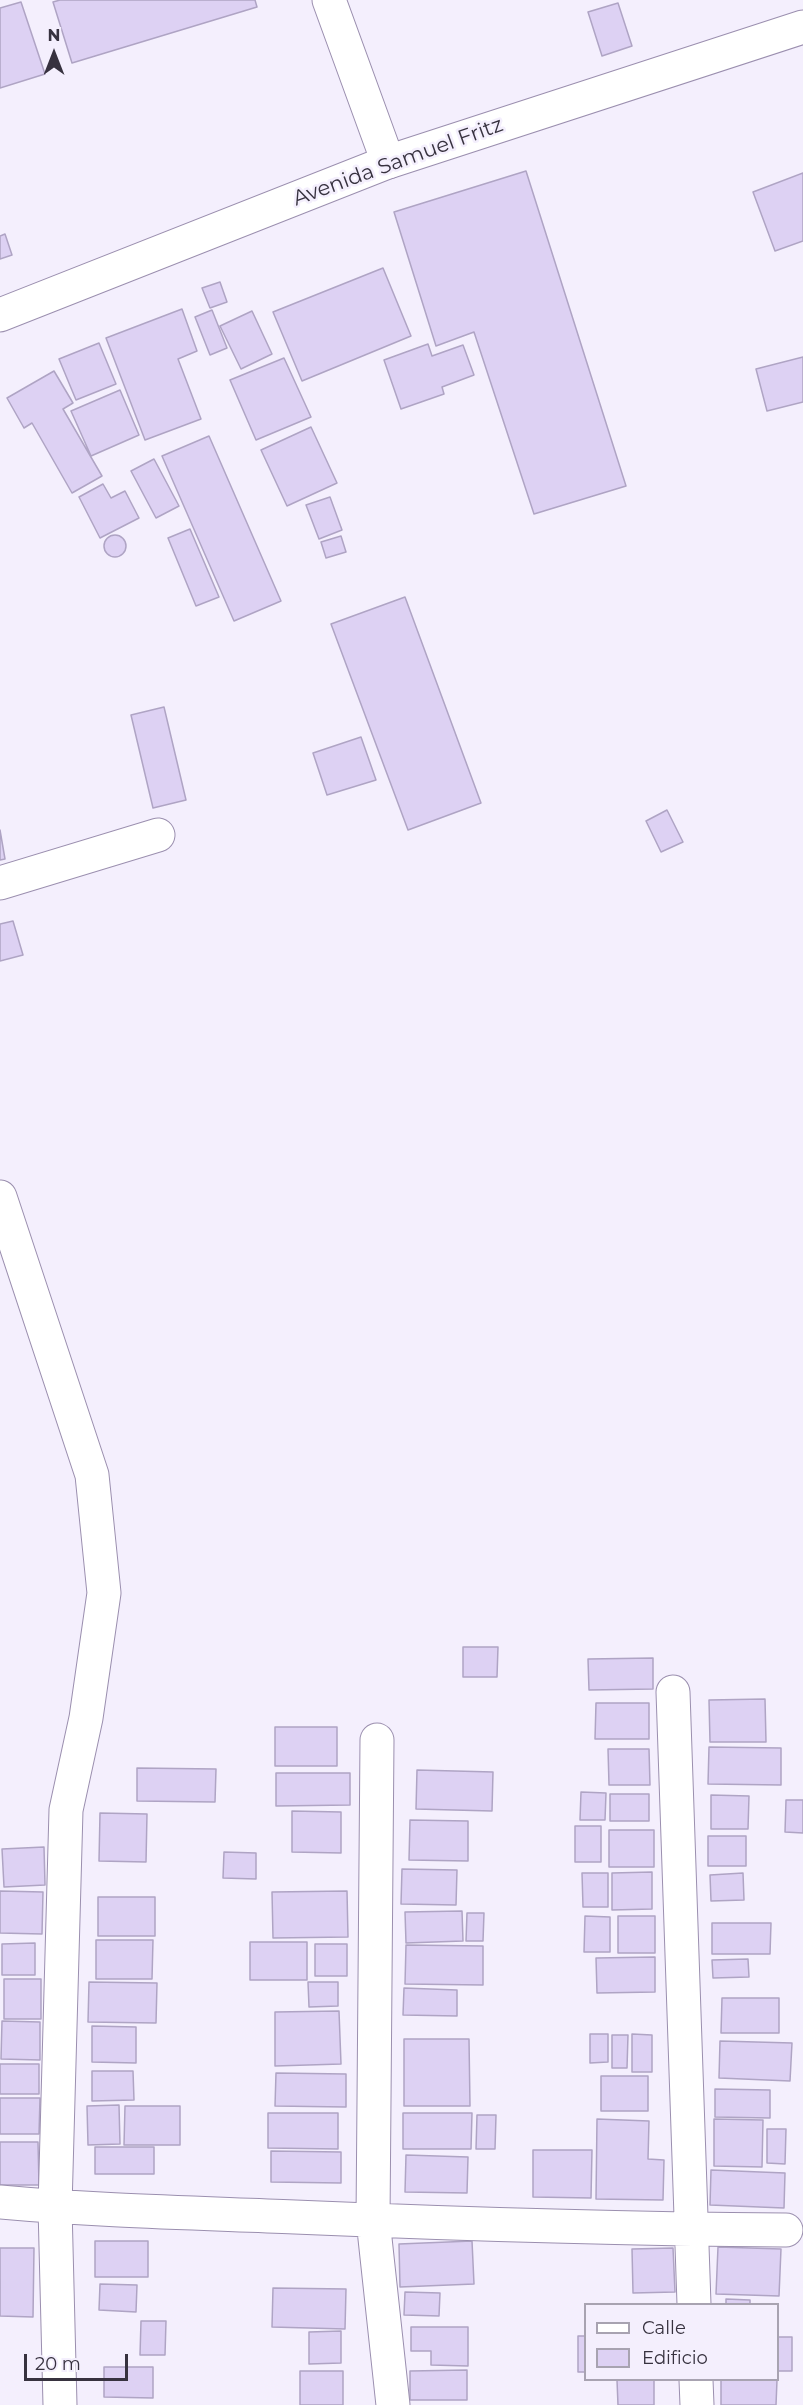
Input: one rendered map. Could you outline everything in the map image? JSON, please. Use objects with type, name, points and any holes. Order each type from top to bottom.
[{"type":"street","points":[[329,0],[388,162]]},
{"type":"street","name":"Avenida Samuel Fritz","points":[[0,315],[388,162],[803,27]]},
{"type":"street","points":[[0,882],[158,835]]},
{"type":"street","points":[[0,1197],[8,1250],[92,1475],[104,1593],[86,1718],[66,1810],[55,2207],[60,2405]]},
{"type":"street","points":[[673,1692],[694,2303]]},
{"type":"street","points":[[377,1740],[373,2220],[393,2405]]},
{"type":"street","points":[[0,2202],[55,2207],[373,2220],[691,2230],[786,2230]]},
{"type":"street","points":[[696,2381],[697,2405]]},
{"type":"building","points":[[60,0],[255,0],[257,7],[72,63],[53,2]]},
{"type":"building","points":[[21,2],[45,74],[0,88],[0,8]]},
{"type":"building","points":[[618,3],[632,46],[602,56],[588,12]]},
{"type":"building","points":[[526,171],[626,486],[534,514],[474,332],[436,346],[394,212]]},
{"type":"building","points":[[803,173],[803,241],[775,251],[753,192]]},
{"type":"building","points":[[5,234],[12,255],[0,259],[0,236]]},
{"type":"building","points":[[383,268],[411,336],[302,381],[273,312]]},
{"type":"building","points":[[220,282],[227,302],[210,308],[202,288]]},
{"type":"building","points":[[182,309],[197,351],[178,359],[201,419],[145,440],[106,338]]},
{"type":"building","points":[[212,310],[227,348],[210,355],[195,317]]},
{"type":"building","points":[[252,311],[272,354],[241,369],[220,326]]},
{"type":"building","points":[[99,343],[116,384],[76,400],[59,359]]},
{"type":"building","points":[[428,344],[432,356],[463,345],[474,375],[442,387],[444,394],[401,409],[384,360]]},
{"type":"building","points":[[803,357],[803,402],[767,411],[756,369]]},
{"type":"building","points":[[284,358],[311,417],[256,440],[230,380]]},
{"type":"building","points":[[54,371],[73,403],[63,409],[102,476],[72,493],[32,423],[24,428],[7,398]]},
{"type":"building","points":[[120,390],[139,435],[91,456],[71,411]]},
{"type":"building","points":[[311,427],[337,483],[287,506],[261,450]]},
{"type":"building","points":[[209,436],[281,601],[234,621],[162,456]]},
{"type":"building","points":[[154,459],[179,506],[156,518],[131,471]]},
{"type":"building","points":[[103,484],[111,498],[125,491],[139,518],[100,538],[79,497]]},
{"type":"building","points":[[330,497],[342,530],[319,539],[306,505]]},
{"type":"building","points":[[190,529],[219,597],[196,606],[168,538]]},
{"type":"building","points":[[115,535],[123,538],[126,546],[123,554],[115,557],[107,554],[104,546],[107,538]]},
{"type":"building","points":[[341,536],[346,552],[326,558],[321,542]]},
{"type":"building","points":[[405,597],[481,803],[408,830],[331,624]]},
{"type":"building","points":[[164,707],[186,800],[153,808],[131,715]]},
{"type":"building","points":[[361,737],[376,780],[327,795],[313,753]]},
{"type":"building","points":[[667,810],[683,842],[661,852],[646,821]]},
{"type":"building","points":[[0,830],[5,859],[0,860]]},
{"type":"building","points":[[13,921],[23,955],[0,961],[0,924]]},
{"type":"building","points":[[463,1647],[498,1647],[497,1677],[463,1677]]},
{"type":"building","points":[[653,1658],[653,1689],[589,1690],[588,1659]]},
{"type":"building","points":[[765,1699],[766,1742],[710,1742],[709,1700]]},
{"type":"building","points":[[596,1703],[649,1703],[649,1739],[595,1739]]},
{"type":"building","points":[[275,1727],[337,1727],[337,1766],[275,1766]]},
{"type":"building","points":[[709,1747],[781,1748],[781,1785],[708,1784]]},
{"type":"building","points":[[608,1749],[649,1749],[650,1785],[609,1785]]},
{"type":"building","points":[[137,1768],[216,1769],[215,1802],[137,1801]]},
{"type":"building","points":[[417,1770],[493,1772],[492,1811],[416,1809]]},
{"type":"building","points":[[276,1773],[350,1773],[350,1805],[276,1806]]},
{"type":"building","points":[[581,1792],[606,1793],[605,1820],[580,1820]]},
{"type":"building","points":[[610,1794],[649,1794],[649,1821],[610,1821]]},
{"type":"building","points":[[711,1795],[749,1796],[748,1829],[711,1829]]},
{"type":"building","points":[[786,1800],[803,1800],[803,1833],[785,1832]]},
{"type":"building","points":[[292,1811],[341,1812],[341,1853],[292,1852]]},
{"type":"building","points":[[100,1813],[147,1814],[146,1862],[99,1861]]},
{"type":"building","points":[[410,1820],[468,1821],[468,1861],[409,1860]]},
{"type":"building","points":[[575,1826],[601,1826],[601,1862],[575,1862]]},
{"type":"building","points":[[609,1830],[654,1830],[654,1867],[609,1867]]},
{"type":"building","points":[[708,1836],[746,1836],[746,1866],[708,1866]]},
{"type":"building","points":[[44,1847],[45,1885],[4,1887],[2,1849]]},
{"type":"building","points":[[224,1852],[256,1853],[256,1879],[223,1878]]},
{"type":"building","points":[[402,1869],[457,1870],[456,1905],[401,1904]]},
{"type":"building","points":[[652,1872],[652,1909],[612,1910],[612,1873]]},
{"type":"building","points":[[582,1873],[608,1873],[608,1907],[583,1907]]},
{"type":"building","points":[[743,1873],[744,1900],[711,1901],[710,1875]]},
{"type":"building","points":[[0,1891],[43,1892],[42,1934],[0,1933]]},
{"type":"building","points":[[347,1891],[348,1937],[273,1938],[272,1892]]},
{"type":"building","points":[[98,1897],[155,1897],[155,1936],[98,1936]]},
{"type":"building","points":[[462,1911],[463,1941],[406,1943],[405,1912]]},
{"type":"building","points":[[467,1913],[484,1913],[483,1941],[466,1941]]},
{"type":"building","points":[[585,1916],[610,1917],[610,1952],[584,1952]]},
{"type":"building","points":[[618,1916],[655,1916],[655,1953],[618,1953]]},
{"type":"building","points":[[712,1923],[771,1923],[770,1954],[712,1954]]},
{"type":"building","points":[[96,1940],[153,1940],[152,1979],[96,1979]]},
{"type":"building","points":[[250,1942],[307,1942],[307,1980],[250,1980]]},
{"type":"building","points":[[35,1943],[35,1975],[2,1975],[2,1944]]},
{"type":"building","points":[[315,1944],[347,1944],[347,1976],[315,1976]]},
{"type":"building","points":[[406,1945],[483,1946],[483,1985],[405,1984]]},
{"type":"building","points":[[655,1957],[655,1992],[597,1993],[596,1958]]},
{"type":"building","points":[[748,1959],[749,1977],[713,1978],[712,1960]]},
{"type":"building","points":[[4,1979],[41,1979],[41,2019],[4,2019]]},
{"type":"building","points":[[89,1982],[157,1983],[156,2023],[88,2022]]},
{"type":"building","points":[[308,1982],[338,1982],[338,2006],[309,2007]]},
{"type":"building","points":[[404,1988],[457,1990],[457,2016],[403,2015]]},
{"type":"building","points":[[722,1998],[779,1998],[779,2033],[721,2033]]},
{"type":"building","points":[[339,2011],[341,2064],[275,2066],[275,2012]]},
{"type":"building","points":[[2,2021],[40,2022],[40,2060],[1,2059]]},
{"type":"building","points":[[92,2026],[136,2027],[136,2063],[92,2062]]},
{"type":"building","points":[[590,2034],[608,2034],[608,2062],[590,2063]]},
{"type":"building","points":[[632,2034],[652,2035],[652,2072],[632,2072]]},
{"type":"building","points":[[612,2035],[628,2035],[627,2068],[612,2068]]},
{"type":"building","points":[[404,2039],[469,2039],[470,2106],[404,2106]]},
{"type":"building","points":[[720,2041],[792,2043],[790,2081],[719,2078]]},
{"type":"building","points":[[0,2064],[39,2064],[39,2094],[0,2094]]},
{"type":"building","points":[[92,2071],[133,2071],[134,2100],[92,2101]]},
{"type":"building","points":[[276,2073],[346,2074],[346,2107],[275,2106]]},
{"type":"building","points":[[601,2076],[648,2076],[648,2111],[601,2111]]},
{"type":"building","points":[[715,2089],[770,2090],[770,2118],[715,2117]]},
{"type":"building","points":[[0,2098],[40,2098],[39,2134],[0,2134]]},
{"type":"building","points":[[119,2105],[120,2144],[88,2145],[87,2106]]},
{"type":"building","points":[[125,2106],[180,2106],[180,2145],[124,2145]]},
{"type":"building","points":[[268,2113],[338,2113],[338,2149],[268,2148]]},
{"type":"building","points":[[403,2113],[472,2113],[471,2149],[403,2149]]},
{"type":"building","points":[[477,2115],[496,2115],[495,2149],[476,2149]]},
{"type":"building","points":[[597,2119],[649,2121],[648,2159],[664,2160],[663,2200],[596,2199]]},
{"type":"building","points":[[714,2119],[763,2120],[762,2167],[714,2166]]},
{"type":"building","points":[[767,2129],[786,2129],[785,2164],[767,2163]]},
{"type":"building","points":[[0,2142],[38,2142],[39,2185],[0,2185]]},
{"type":"building","points":[[95,2147],[154,2147],[154,2174],[95,2174]]},
{"type":"building","points":[[533,2150],[592,2150],[591,2198],[533,2197]]},
{"type":"building","points":[[271,2151],[341,2152],[341,2183],[271,2182]]},
{"type":"building","points":[[406,2155],[468,2157],[467,2193],[405,2192]]},
{"type":"building","points":[[711,2170],[785,2173],[784,2208],[710,2205]]},
{"type":"building","points":[[95,2241],[148,2241],[148,2277],[95,2277]]},
{"type":"building","points":[[472,2241],[474,2284],[400,2287],[399,2244]]},
{"type":"building","points":[[718,2247],[781,2249],[779,2296],[716,2294]]},
{"type":"building","points":[[0,2248],[34,2248],[33,2317],[0,2316]]},
{"type":"building","points":[[673,2248],[675,2292],[633,2293],[632,2249]]},
{"type":"building","points":[[100,2284],[137,2285],[136,2312],[99,2310]]},
{"type":"building","points":[[273,2288],[346,2289],[345,2329],[272,2327]]},
{"type":"building","points":[[405,2292],[440,2293],[439,2316],[404,2315]]},
{"type":"building","points":[[726,2299],[750,2300],[750,2303],[726,2303]]},
{"type":"building","points":[[141,2321],[166,2321],[165,2355],[140,2355]]},
{"type":"building","points":[[411,2327],[468,2327],[468,2366],[431,2365],[431,2351],[411,2351]]},
{"type":"building","points":[[341,2331],[341,2363],[309,2364],[309,2332]]},
{"type":"building","points":[[578,2336],[584,2336],[584,2372],[578,2372]]},
{"type":"building","points":[[779,2337],[792,2337],[792,2371],[779,2371]]},
{"type":"building","points":[[104,2367],[153,2367],[153,2398],[104,2397]]},
{"type":"building","points":[[467,2370],[467,2400],[410,2400],[410,2371]]},
{"type":"building","points":[[300,2371],[343,2371],[343,2405],[300,2405]]},
{"type":"building","points":[[617,2381],[654,2381],[654,2405],[618,2405]]},
{"type":"building","points":[[721,2381],[777,2381],[776,2405],[721,2405]]}]
